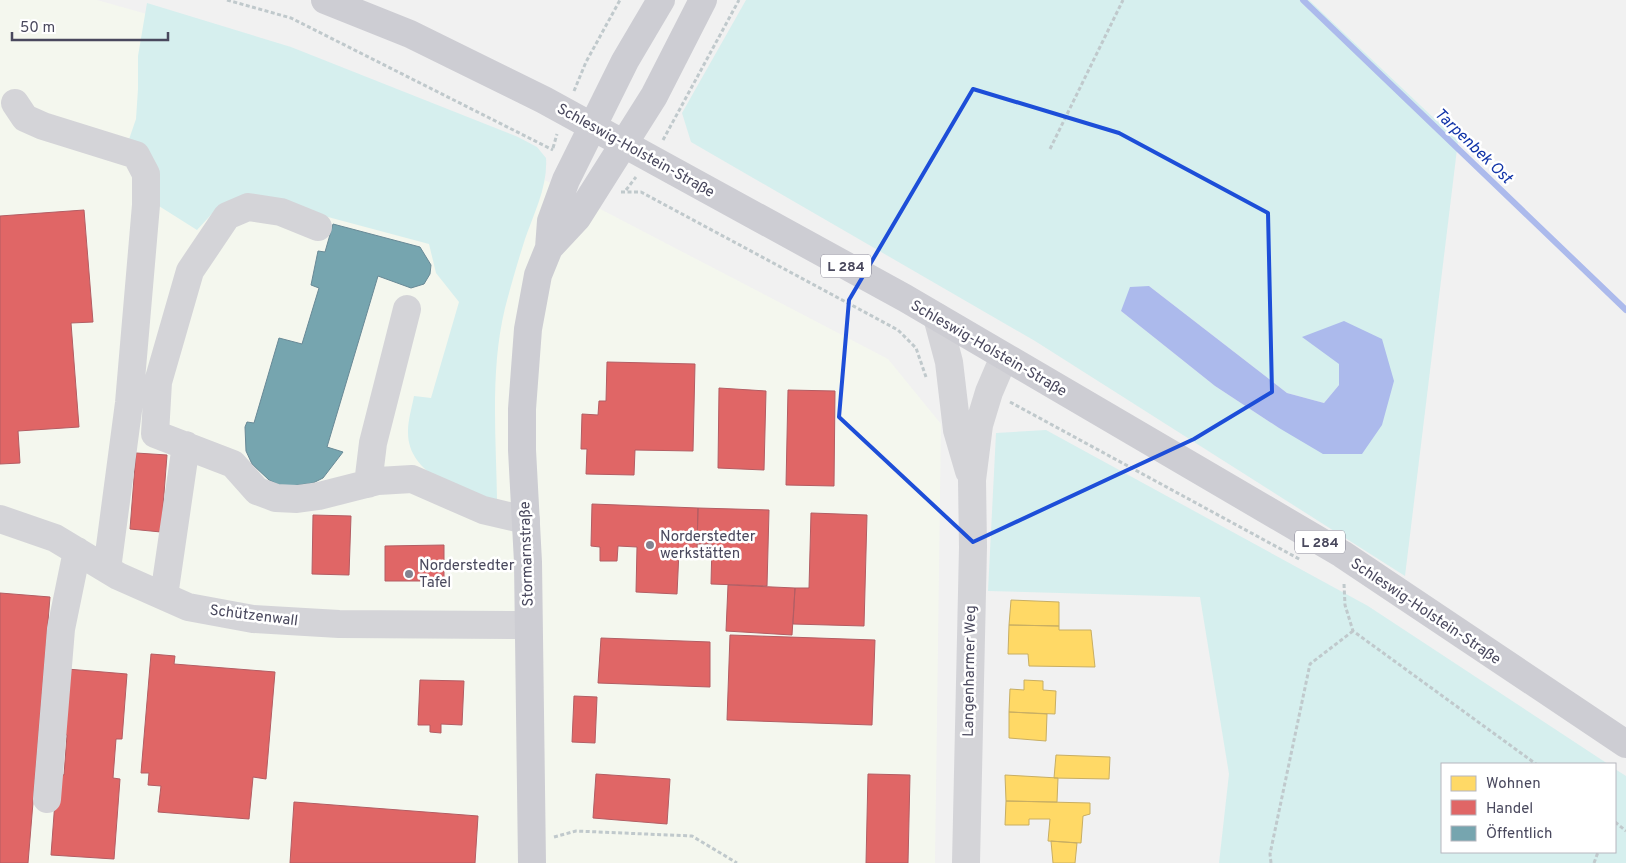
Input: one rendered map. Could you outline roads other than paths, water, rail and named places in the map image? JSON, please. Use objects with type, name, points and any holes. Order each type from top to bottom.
[{"type":"main road","name":"Schleswig-Holstein-Straße","points":[[325,0],[410,34],[566,111],[938,317],[1342,554],[1626,744]]},
{"type":"main road","name":"Stormarnstraße","points":[[532,853],[522,409],[528,329],[538,275],[549,248],[551,221],[555,207],[571,169],[594,127],[625,62],[661,0]]},
{"type":"main road","name":"Stormarnstraße","points":[[549,248],[577,218],[654,96],[703,0]]},
{"type":"street","points":[[15,103],[24,118],[43,126],[136,155],[146,174],[146,205],[129,403],[107,569]]},
{"type":"street","points":[[318,227],[281,212],[248,207],[227,216],[190,271],[158,382],[155,434],[233,464],[257,491],[276,498],[297,499],[319,496],[368,484],[412,479],[483,510],[526,520]]},
{"type":"street","points":[[368,484],[373,444],[407,309]]},
{"type":"street","name":"Langenharmer Weg","points":[[938,317],[949,362],[957,430],[972,480]]},
{"type":"street","name":"Langenharmer Weg","points":[[966,863],[973,547],[972,480],[979,425],[989,392],[1004,357]]},
{"type":"street","points":[[164,596],[186,445]]},
{"type":"street","name":"Schützenwall","points":[[0,519],[56,538],[107,569],[188,606],[253,619],[339,624],[528,625]]},
{"type":"street","points":[[47,799],[61,629],[77,551]]},
{"type":"water","points":[[1149,286],[1287,393],[1324,403],[1339,385],[1339,364],[1302,337],[1344,321],[1382,339],[1394,381],[1382,425],[1362,454],[1323,454],[1279,428],[1215,386],[1121,311],[1130,287]]},
{"type":"waterway","name":"Tarpenbek Ost","points":[[1303,0],[1626,310]]},
{"type":"place","name":"Norderstedter werkstätten","points":[[650,545]]},
{"type":"place","name":"Norderstedter Tafel","points":[[409,574]]}]
